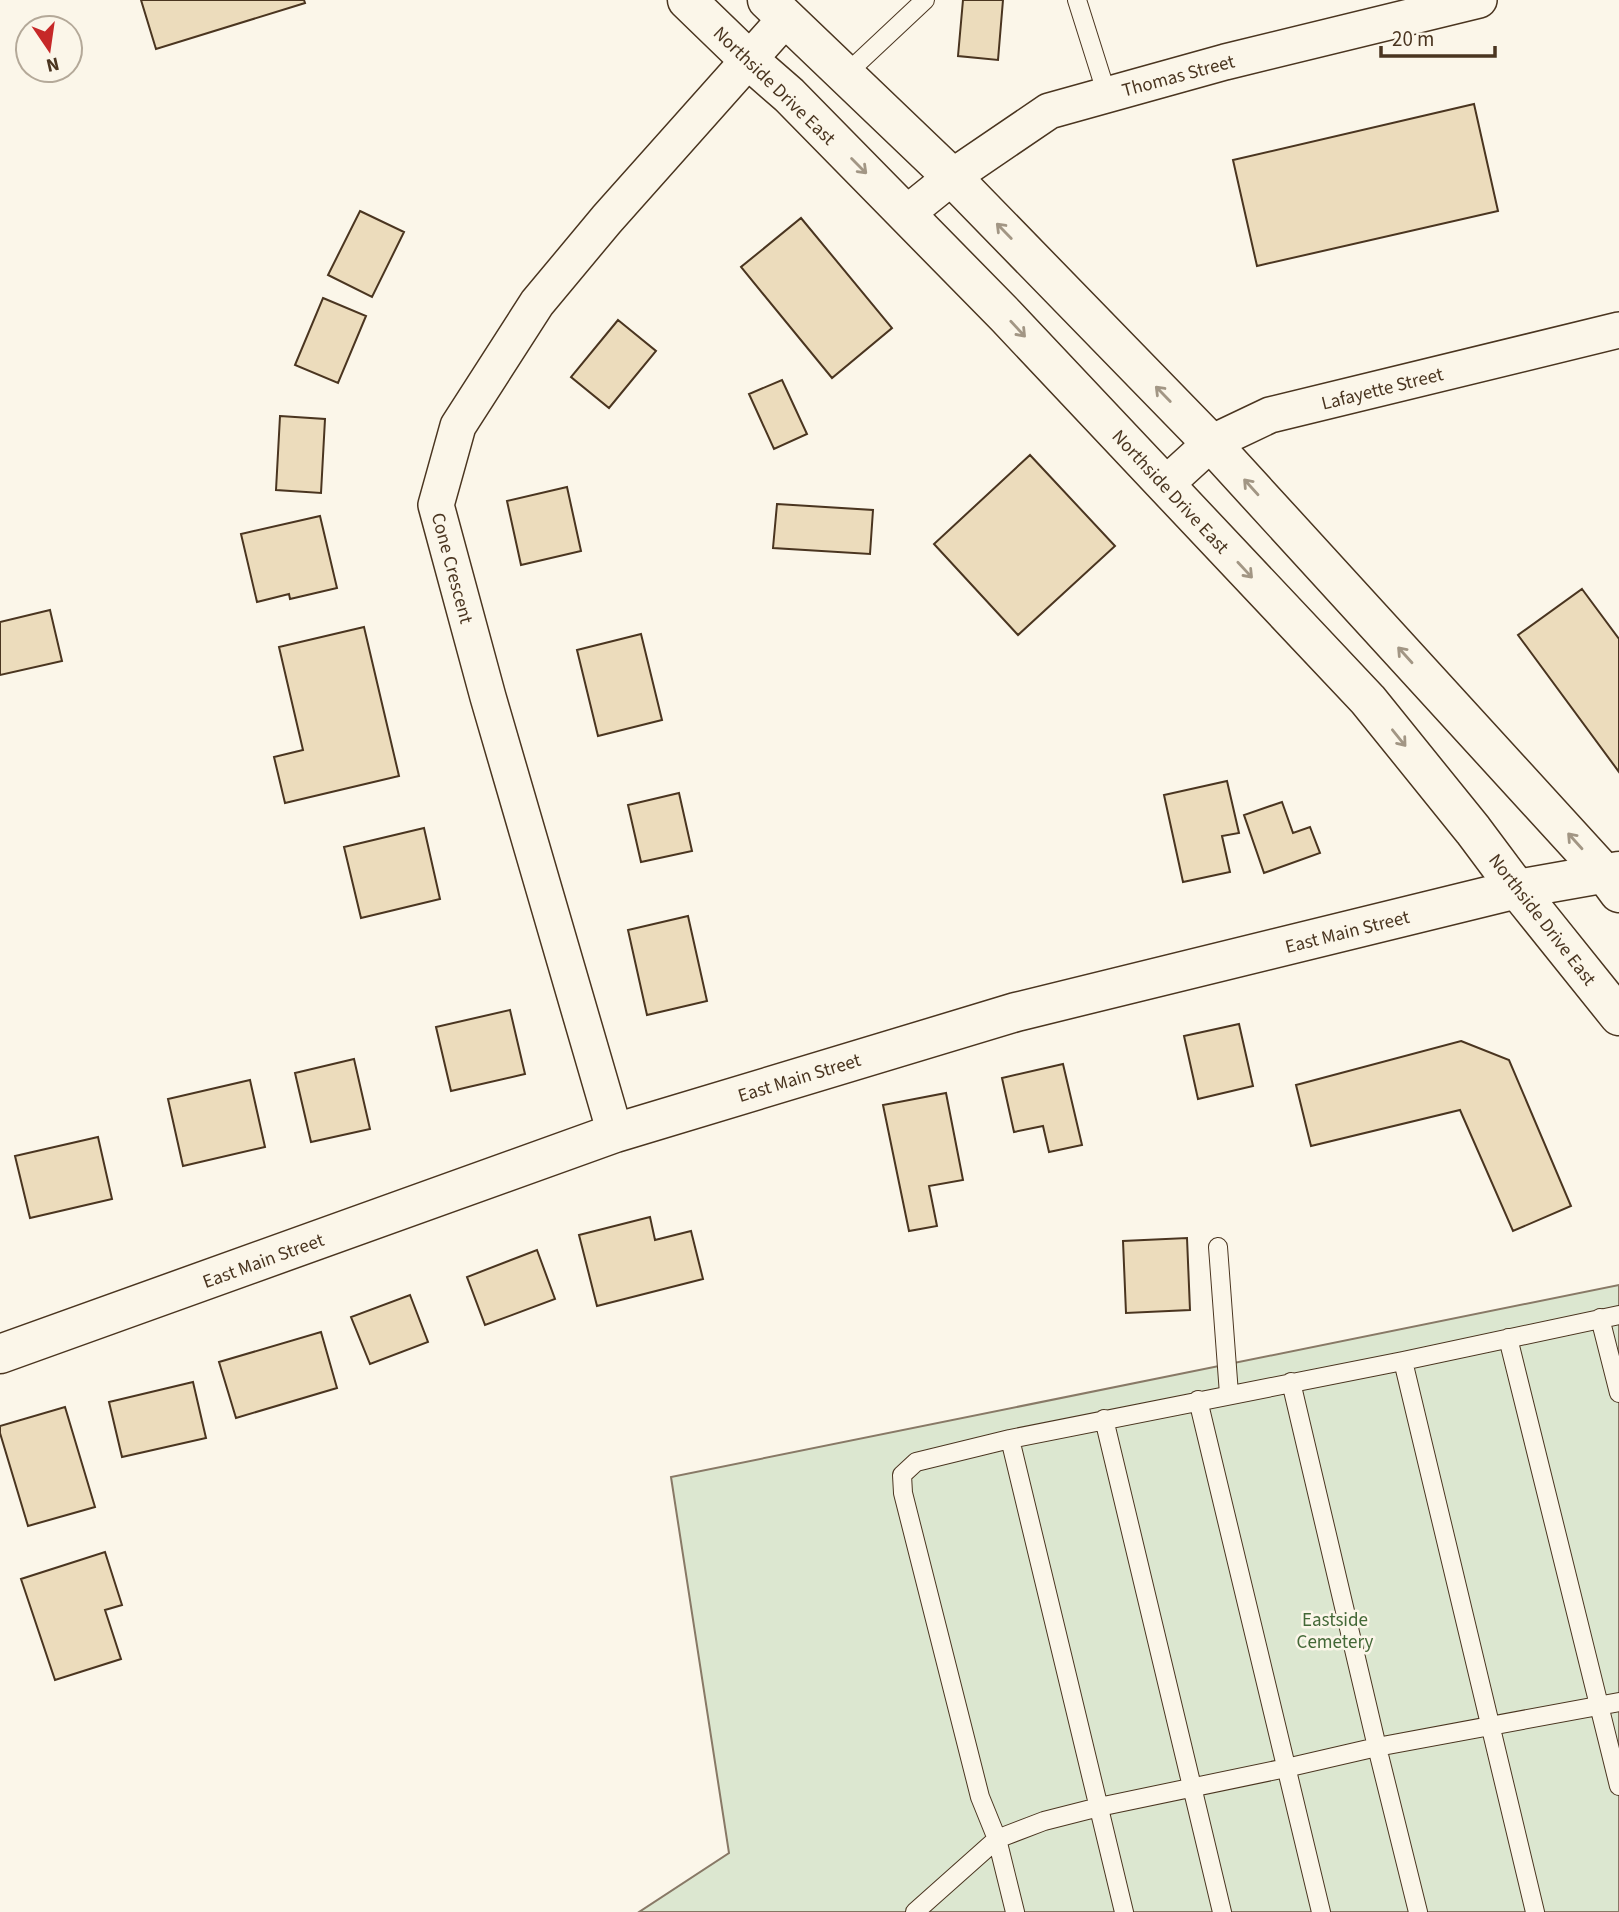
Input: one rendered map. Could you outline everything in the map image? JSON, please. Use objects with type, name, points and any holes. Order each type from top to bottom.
[{"type":"main road","name":"Northside Drive East","points":[[687,0],[789,95],[1016,326],[1368,700],[1474,830],[1517,889],[1619,1016]]},
{"type":"main road","points":[[777,9],[951,177],[1210,443],[1614,879]]},
{"type":"main road","name":"East Main Street","points":[[0,1354],[615,1133],[1016,1012],[1517,889],[1614,879]]},
{"type":"street","name":"Thomas Street","points":[[906,214],[951,177],[1049,111],[1225,62],[1479,0]]},
{"type":"street","name":"Cone Crescent","points":[[615,1133],[488,697],[436,505],[457,426],[537,303],[607,219],[750,61],[777,9]]},
{"type":"street","name":"Lafayette Street","points":[[1165,485],[1210,443],[1270,415],[1619,330]]},
{"type":"lane","points":[[845,75],[925,0]]},
{"type":"lane","points":[[1077,0],[1107,95]]},
{"type":"lane","points":[[1218,1247],[1229,1395]]},
{"type":"lane","points":[[1015,1912],[997,1839],[979,1797],[903,1493],[902,1475],[916,1462],[1010,1438],[1403,1361],[1619,1314]]},
{"type":"lane","points":[[1600,1318],[1619,1393]]},
{"type":"lane","points":[[1508,1338],[1619,1786]]},
{"type":"lane","points":[[1403,1361],[1535,1912]]},
{"type":"lane","points":[[1291,1382],[1418,1912]]},
{"type":"lane","points":[[1198,1400],[1321,1912]]},
{"type":"lane","points":[[1104,1419],[1222,1912]]},
{"type":"lane","points":[[1010,1438],[1124,1912]]},
{"type":"lane","points":[[919,1911],[997,1839],[1044,1821],[1377,1747],[1619,1702]]},
{"type":"green space","name":"Eastside Cemetery","points":[[1619,1285],[1619,1912],[639,1912],[729,1853],[671,1477]]},
{"type":"building","points":[[141,0],[304,0],[305,3],[156,49]]},
{"type":"building","points":[[963,0],[1003,0],[998,60],[958,56]]},
{"type":"building","points":[[1474,104],[1498,211],[1257,266],[1233,160]]},
{"type":"building","points":[[360,211],[404,232],[372,297],[328,275]]},
{"type":"building","points":[[801,218],[892,328],[832,378],[741,267]]},
{"type":"building","points":[[323,298],[366,316],[338,383],[295,365]]},
{"type":"building","points":[[618,320],[656,351],[609,408],[571,377]]},
{"type":"building","points":[[782,380],[807,434],[774,449],[749,394]]},
{"type":"building","points":[[280,416],[325,419],[321,493],[276,490]]},
{"type":"building","points":[[1030,455],[1115,546],[1018,635],[934,544]]},
{"type":"building","points":[[567,487],[581,551],[521,565],[507,501]]},
{"type":"building","points":[[777,504],[873,510],[870,554],[773,548]]},
{"type":"building","points":[[320,516],[337,588],[290,599],[289,594],[257,602],[241,534]]},
{"type":"building","points":[[1582,589],[1619,639],[1619,772],[1518,635]]},
{"type":"building","points":[[50,610],[62,661],[0,675],[0,622]]},
{"type":"building","points":[[364,627],[399,776],[285,803],[274,757],[303,750],[279,647]]},
{"type":"building","points":[[641,634],[662,720],[598,736],[577,650]]},
{"type":"building","points":[[1227,781],[1239,833],[1222,836],[1230,872],[1183,882],[1164,795]]},
{"type":"building","points":[[679,793],[692,851],[641,862],[628,805]]},
{"type":"building","points":[[1282,802],[1293,833],[1310,827],[1320,853],[1264,873],[1244,815]]},
{"type":"building","points":[[424,828],[440,899],[361,918],[344,847]]},
{"type":"building","points":[[688,916],[707,1001],[647,1015],[628,930]]},
{"type":"building","points":[[510,1010],[525,1074],[451,1091],[436,1027]]},
{"type":"building","points":[[1239,1024],[1253,1086],[1198,1099],[1184,1036]]},
{"type":"building","points":[[1461,1041],[1509,1060],[1571,1206],[1513,1231],[1460,1110],[1311,1146],[1296,1085]]},
{"type":"building","points":[[354,1059],[370,1129],[311,1142],[295,1073]]},
{"type":"building","points":[[1063,1064],[1082,1145],[1049,1152],[1043,1126],[1014,1132],[1002,1078]]},
{"type":"building","points":[[250,1080],[265,1147],[183,1166],[168,1099]]},
{"type":"building","points":[[946,1093],[963,1180],[929,1186],[937,1226],[909,1231],[883,1105]]},
{"type":"building","points":[[98,1137],[112,1199],[30,1218],[15,1156]]},
{"type":"building","points":[[650,1217],[655,1240],[691,1231],[703,1279],[597,1306],[579,1235]]},
{"type":"building","points":[[1187,1238],[1190,1310],[1126,1313],[1123,1241]]},
{"type":"building","points":[[537,1250],[555,1299],[485,1325],[467,1277]]},
{"type":"building","points":[[410,1295],[428,1342],[370,1364],[351,1317]]},
{"type":"building","points":[[321,1332],[337,1388],[236,1418],[219,1362]]},
{"type":"building","points":[[193,1382],[206,1438],[122,1457],[109,1402]]},
{"type":"building","points":[[65,1407],[95,1507],[28,1526],[0,1426]]},
{"type":"building","points":[[105,1552],[122,1605],[105,1610],[121,1659],[55,1680],[21,1579]]}]
